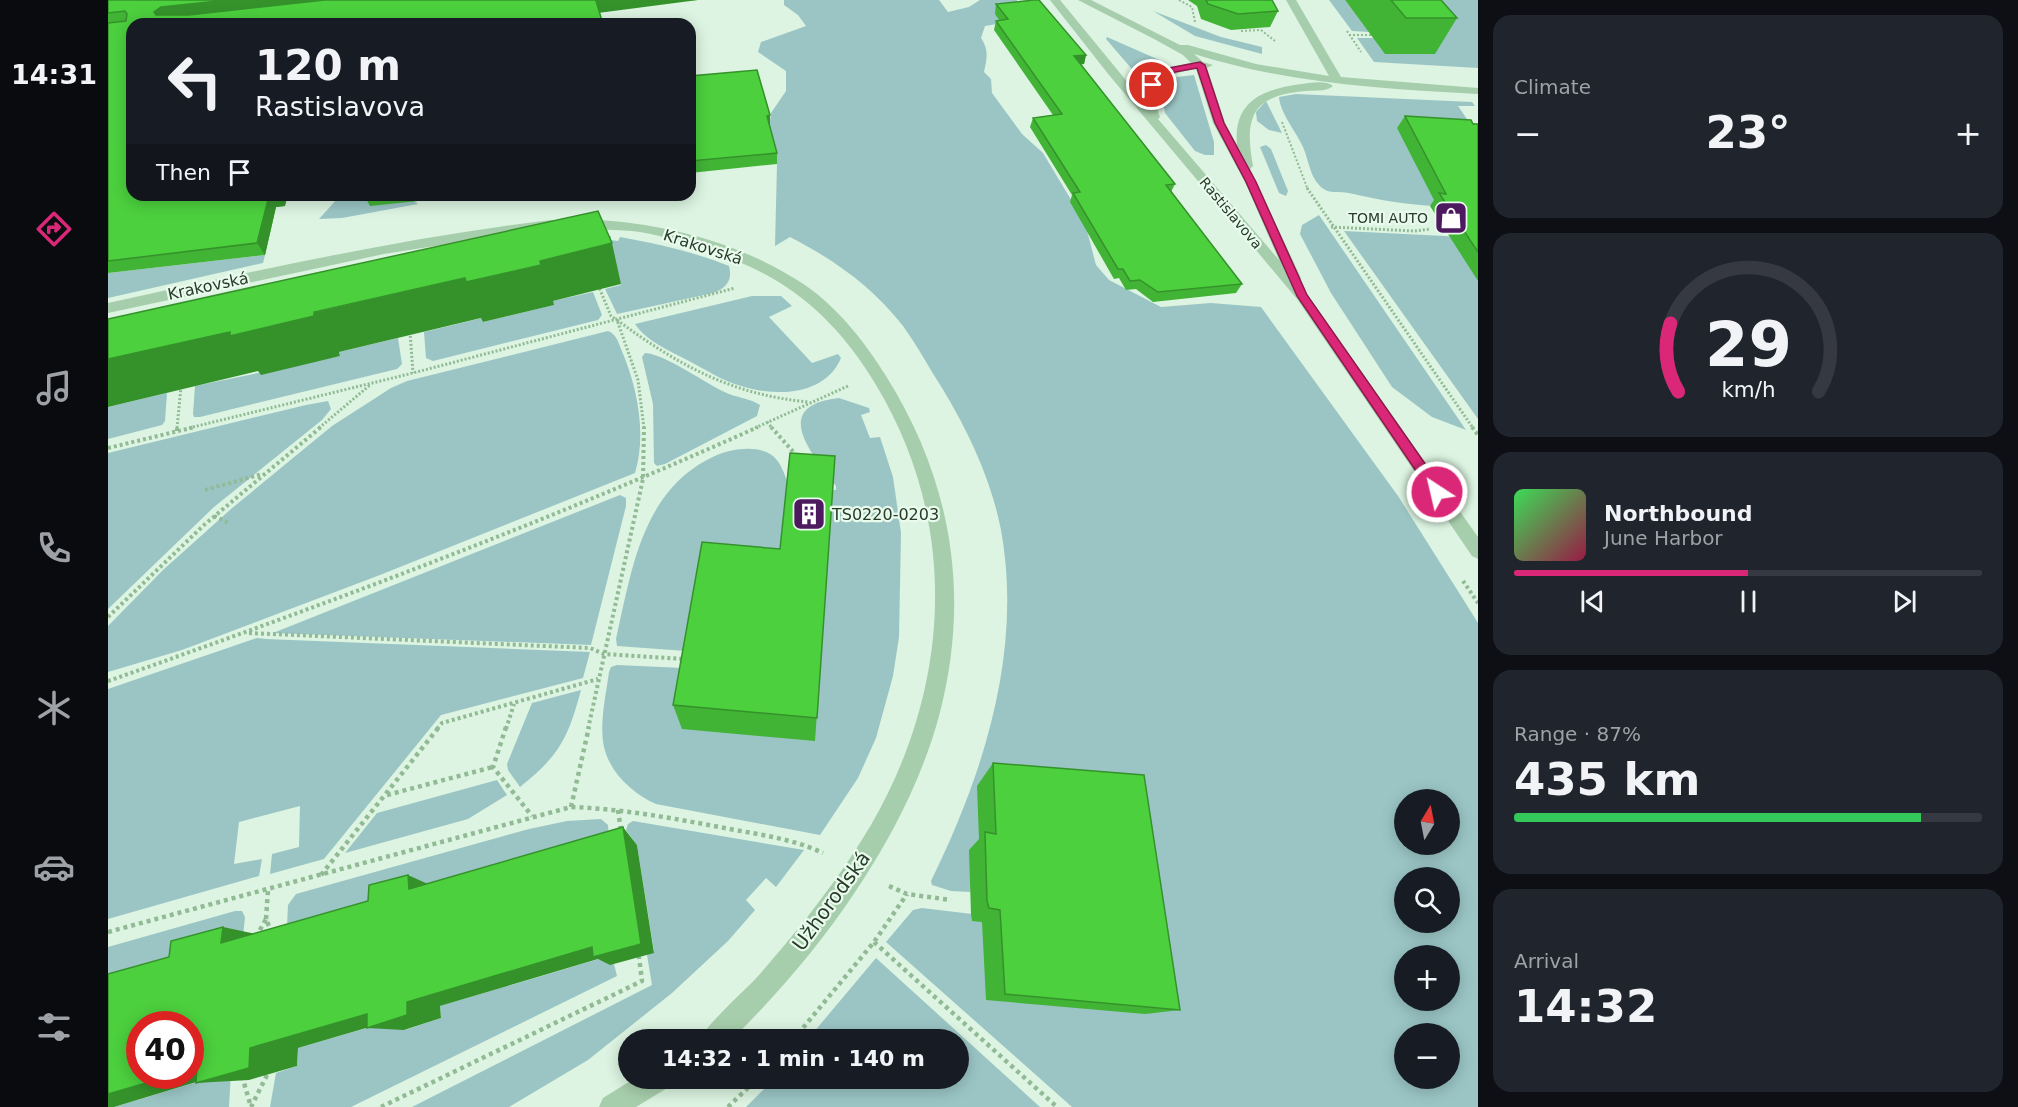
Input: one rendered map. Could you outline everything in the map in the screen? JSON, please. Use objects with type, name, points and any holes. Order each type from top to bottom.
[{"type":"street","name":"Rastislavova","points":[[1055,0],[1302,296],[1478,551]]},
{"type":"street","name":"Rastislavova","points":[[1083,0],[1187,53],[1200,65],[1219,123],[1251,182],[1302,296]]},
{"type":"street","points":[[1292,0],[1336,79]]},
{"type":"street","name":"Rastislavova","points":[[1160,38],[1222,59],[1260,68],[1383,84],[1478,91]]},
{"type":"street","name":"Rastislavova","points":[[1161,129],[1149,108],[1148,100],[1152,85],[1172,70],[1200,65],[1260,68]]},
{"type":"street","name":"Rastislavova","points":[[1251,182],[1243,149],[1243,130],[1246,115],[1254,102],[1288,89],[1383,84]]},
{"type":"street","name":"Krakovská","points":[[108,308],[406,244],[491,230],[557,224],[604,224],[648,229],[693,240],[739,257],[778,276],[823,307],[850,337],[902,417],[933,494],[943,554],[944,610],[938,678],[921,742]]},
{"type":"street","name":"Užhorodská","points":[[723,1029],[757,996],[814,928],[850,878],[885,823],[921,742]]},
{"type":"street","points":[[612,1107],[642,1089]]},
{"type":"path","points":[[1179,0],[1192,7],[1196,25]]},
{"type":"path","points":[[1261,30],[1270,24]]},
{"type":"path","points":[[1349,35],[1371,35]]},
{"type":"path","points":[[1280,116],[1303,182],[1331,227],[1478,435]]},
{"type":"path","points":[[1331,227],[1414,231],[1430,229]]},
{"type":"path","points":[[108,448],[413,373],[778,276]]},
{"type":"path","points":[[597,282],[610,316],[653,347],[701,374],[750,394],[779,401],[810,402]]},
{"type":"path","points":[[571,807],[643,479],[646,433],[644,401],[635,364],[617,320]]},
{"type":"path","points":[[409,326],[413,373]]},
{"type":"path","points":[[108,681],[245,633],[643,479],[810,402],[876,375]]},
{"type":"path","points":[[177,431],[182,379]]},
{"type":"path","points":[[108,617],[214,516],[372,383]]},
{"type":"path","points":[[767,422],[800,459]]},
{"type":"path","points":[[205,490],[264,473]]},
{"type":"path","points":[[214,516],[229,523]]},
{"type":"path","points":[[245,633],[590,648],[604,654],[685,659]]},
{"type":"path","points":[[321,875],[442,723],[598,679]]},
{"type":"path","points":[[493,767],[514,704]]},
{"type":"path","points":[[385,796],[493,767]]},
{"type":"path","points":[[493,767],[532,816]]},
{"type":"path","points":[[108,932],[571,807],[618,810],[762,835],[810,846]]},
{"type":"path","points":[[618,810],[622,839]]},
{"type":"path","points":[[268,890],[266,919],[274,939]]},
{"type":"path","points":[[803,1029],[874,942],[907,894]]},
{"type":"path","points":[[252,943],[266,919]]},
{"type":"path","points":[[874,942],[1057,1107]]},
{"type":"path","points":[[381,1107],[642,981],[639,957]]},
{"type":"path","points":[[240,1069],[251,1107]]},
{"type":"path","points":[[251,1107],[267,1075]]},
{"type":"path","points":[[728,1107],[747,1089]]},
{"type":"shaded area","points":[[784,0],[939,0],[948,12],[969,7],[980,0],[1017,0],[1018,6],[997,24],[985,26],[981,38],[987,54],[984,72],[991,79],[992,93],[1022,134],[1043,153],[1085,223],[1096,265],[1109,280],[1161,307],[1211,303],[1261,307],[1398,496],[1478,623],[1478,1107],[1072,1107],[886,942],[913,910],[922,908],[972,914],[979,852],[970,892],[951,891],[932,885],[931,881],[967,798],[994,710],[1007,621],[1006,575],[1001,530],[983,468],[965,428],[907,332],[879,299],[851,275],[822,255],[790,237],[775,246],[777,164],[769,131],[771,113],[786,91],[786,71],[758,52],[761,42],[806,26],[798,15],[784,5]]},
{"type":"shaded area","points":[[1329,0],[1345,0],[1369,32],[1352,31]]},
{"type":"shaded area","points":[[1391,0],[1478,0],[1478,68],[1374,62],[1357,38],[1373,38]]},
{"type":"shaded area","points":[[1153,11],[1221,37],[1262,47],[1262,54],[1195,36]]},
{"type":"shaded area","points":[[1107,37],[1166,63],[1137,75],[1106,39]]},
{"type":"shaded area","points":[[1194,75],[1214,142],[1214,155],[1205,155],[1195,151],[1165,113],[1162,97],[1164,88],[1177,77]]},
{"type":"shaded area","points":[[1296,94],[1472,102],[1475,106],[1458,106],[1478,135],[1437,206],[1330,191],[1322,188],[1316,181],[1303,148],[1282,109],[1279,97]]},
{"type":"shaded area","points":[[1266,101],[1282,133],[1269,130],[1257,121],[1256,112]]},
{"type":"shaded area","points":[[1266,145],[1271,149],[1288,191],[1286,196],[1279,193],[1260,147]]},
{"type":"shaded area","points":[[335,201],[414,201],[418,204],[342,218],[319,219]]},
{"type":"shaded area","points":[[1319,215],[1466,430],[1432,417],[1392,387],[1331,293],[1300,234],[1302,225]]},
{"type":"shaded area","points":[[1344,231],[1465,237],[1478,281],[1478,419]]},
{"type":"shaded area","points":[[592,235],[611,236],[610,240],[618,241],[620,237],[703,257],[729,266],[729,280],[722,289],[713,293],[617,314],[605,289],[621,285],[607,251]]},
{"type":"shaded area","points":[[265,255],[263,263],[108,298],[108,273]]},
{"type":"shaded area","points":[[593,292],[602,315],[598,320],[433,361],[426,358],[424,332],[482,318],[483,322],[553,305],[553,301]]},
{"type":"shaded area","points":[[752,296],[781,296],[792,306],[769,317],[812,363],[838,354],[841,358],[834,371],[824,380],[798,390],[769,392],[755,390],[727,381],[666,349],[645,336],[635,324]]},
{"type":"shaded area","points":[[608,331],[618,341],[636,394],[640,442],[635,473],[380,575],[182,650],[108,672],[108,626],[163,570],[231,509],[332,426],[391,388],[407,381]]},
{"type":"shaded area","points":[[398,338],[402,364],[397,369],[194,417],[195,386],[340,356],[339,352]]},
{"type":"shaded area","points":[[645,353],[675,364],[720,390],[757,403],[760,405],[757,416],[657,466],[654,463],[653,404],[642,357]]},
{"type":"shaded area","points":[[167,393],[165,421],[162,425],[108,439],[108,407]]},
{"type":"shaded area","points":[[839,398],[869,408],[870,412],[861,415],[870,438],[880,437],[893,477],[901,533],[899,637],[893,676],[876,738],[858,778],[820,835],[656,804],[647,800],[624,782],[611,765],[604,747],[602,729],[611,667],[617,665],[683,668],[686,651],[617,646],[616,639],[628,585],[644,533],[656,509],[672,488],[692,470],[717,455],[751,449],[764,451],[778,461],[795,496],[829,540],[832,490],[836,490],[836,486],[808,446],[802,433],[801,421],[806,411],[818,403]]},
{"type":"shaded area","points":[[328,401],[331,409],[322,420],[214,507],[108,609],[108,453]]},
{"type":"shaded area","points":[[620,495],[626,498],[626,506],[591,645],[273,633]]},
{"type":"shaded area","points":[[257,638],[590,652],[583,678],[441,715],[324,859],[270,874],[272,854],[299,847],[300,806],[239,822],[234,864],[262,859],[259,876],[108,919],[108,689]]},
{"type":"shaded area","points":[[581,690],[572,721],[561,744],[545,765],[520,787],[508,770],[507,764],[532,703]]},
{"type":"shaded area","points":[[497,780],[507,795],[468,819],[345,853],[377,813]]},
{"type":"shaded area","points":[[601,819],[608,825],[610,852],[286,947],[288,905],[296,894],[529,829],[567,821]]},
{"type":"shaded area","points":[[633,821],[804,850],[776,887],[766,878],[746,900],[755,910],[728,941],[672,993],[627,1029],[618,1029],[618,1036],[588,1060],[509,1107],[412,1107],[652,985],[647,955],[654,951],[637,845],[626,830],[628,824]]},
{"type":"shaded area","points":[[235,911],[242,911],[245,917],[242,946],[108,998],[108,947]]},
{"type":"shaded area","points":[[609,956],[610,964],[614,964],[617,976],[351,1107],[270,1107],[276,1073],[297,1066],[298,1048],[404,1017],[405,1030],[441,1018],[440,1006]]},
{"type":"shaded area","points":[[876,958],[954,1029],[816,1029]]},
{"type":"shaded area","points":[[969,1042],[1040,1107],[746,1107],[764,1089],[969,1089]]},
{"type":"shaded area","points":[[231,1072],[229,1107],[114,1107],[174,1089],[204,1089],[204,1080]]},
{"type":"building","points":[[108,0],[228,0],[161,7],[154,12],[156,15],[189,15],[325,0],[607,0],[596,1],[601,18],[126,18],[125,11],[108,13]]},
{"type":"building","points":[[1039,0],[1086,55],[1074,56],[1175,184],[1166,185],[1242,284],[1158,292],[1140,280],[1130,281],[1123,269],[1118,269],[1073,193],[1080,192],[1033,118],[1062,114],[996,21],[1008,19],[996,4]]},
{"type":"building","points":[[1206,0],[1272,0],[1278,11],[1238,14],[1208,4]]},
{"type":"building","points":[[1391,0],[1441,0],[1457,18],[1406,18]]},
{"type":"building","points":[[126,21],[126,201],[268,201],[257,243],[108,261],[108,23]]},
{"type":"building","points":[[757,70],[770,115],[767,116],[777,153],[696,160],[696,75]]},
{"type":"building","points":[[1405,116],[1471,120],[1473,124],[1478,124],[1478,252],[1439,193],[1446,194]]},
{"type":"building","points":[[598,211],[612,243],[540,261],[541,265],[466,282],[465,278],[314,312],[314,316],[230,336],[230,332],[108,359],[108,319]]},
{"type":"building","points":[[790,453],[835,456],[817,718],[673,705],[702,542],[780,549]]},
{"type":"building","points":[[993,763],[1144,775],[1180,1010],[1005,994],[1000,910],[989,908],[987,901],[985,832],[996,834]]},
{"type":"building","points":[[623,827],[641,944],[593,957],[592,947],[407,1002],[407,1015],[367,1028],[367,1014],[250,1048],[249,1068],[204,1081],[204,1011],[126,1011],[126,1089],[108,1094],[108,974],[169,957],[171,941],[223,927],[221,943],[368,901],[369,885],[408,875],[409,889]]},
{"type":"place","name":"TOMI AUTO","points":[[1451,218]]},
{"type":"place","name":"TS0220-0203","points":[[809,514]]},
{"type":"route","points":[[1152,85],[1158,78],[1172,70],[1200,65],[1219,123],[1251,182],[1302,296],[1437,492]]}]
